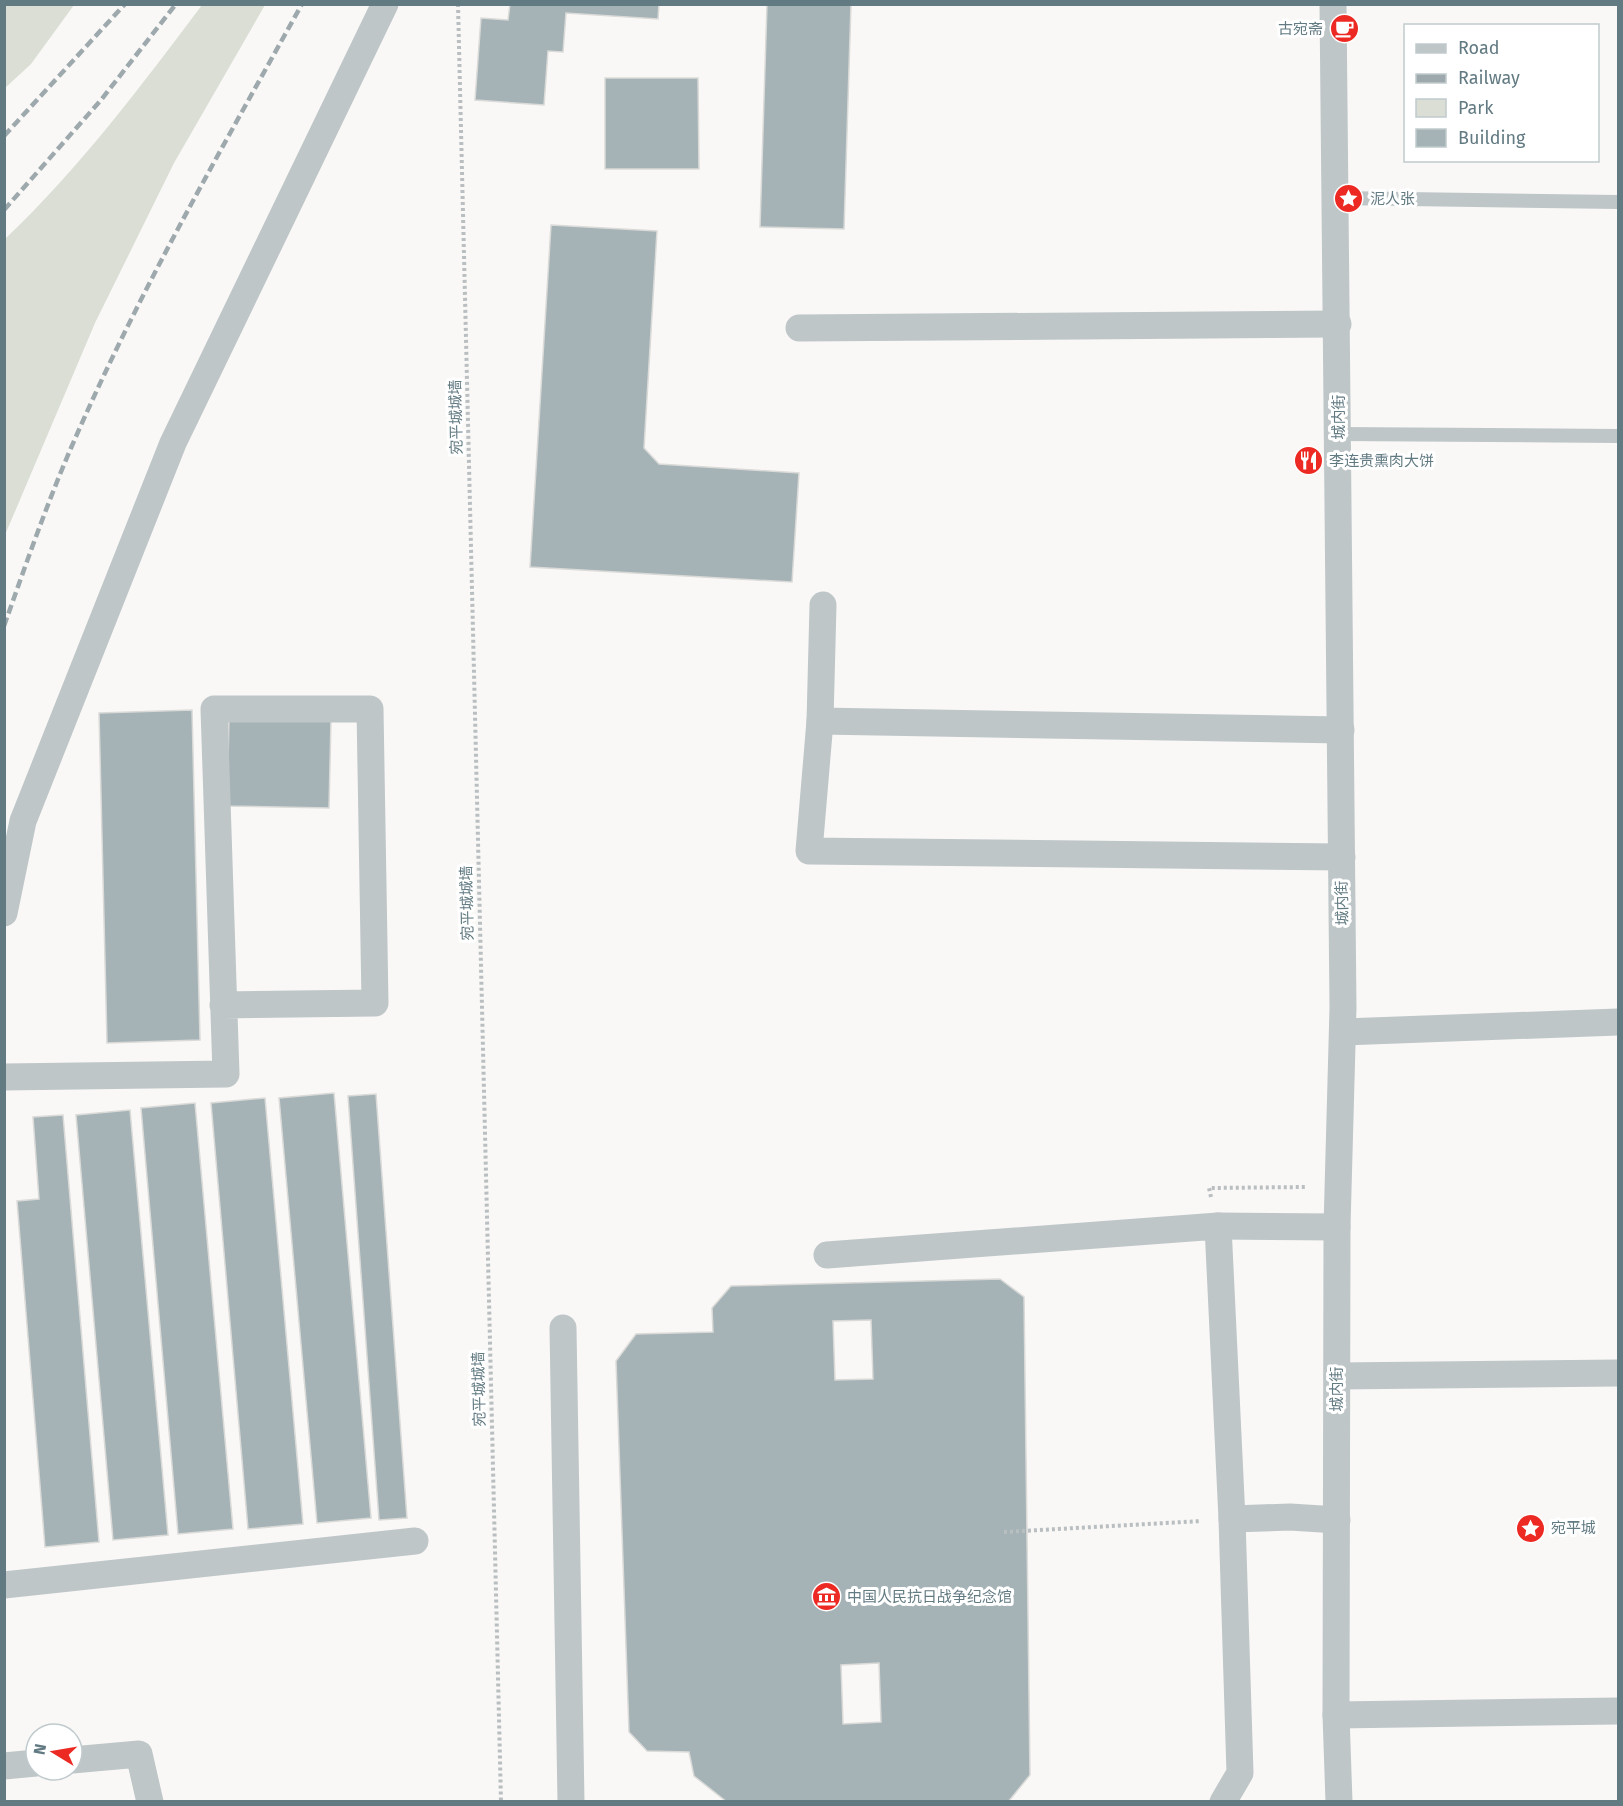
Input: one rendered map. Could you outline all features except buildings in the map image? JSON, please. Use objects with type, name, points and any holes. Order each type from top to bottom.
[{"type":"street","points":[[4,913],[23,821],[173,444],[385,4]]},
{"type":"street","name":"城内街","points":[[1333,4],[1337,198],[1343,1032],[1337,1227],[1336,1715],[1339,1802]]},
{"type":"street","points":[[799,328],[1338,324]]},
{"type":"street","points":[[823,605],[820,721],[809,851],[1342,857]]},
{"type":"street","points":[[4,1077],[226,1074],[223,1005],[214,710],[370,709],[375,1003],[223,1005]]},
{"type":"street","points":[[820,721],[1341,730]]},
{"type":"street","points":[[1343,1032],[1618,1022]]},
{"type":"street","points":[[1218,1226],[1232,1519],[1240,1773],[1223,1802]]},
{"type":"street","points":[[827,1255],[1218,1226],[1337,1227]]},
{"type":"street","points":[[563,1328],[571,1802]]},
{"type":"street","points":[[1337,1376],[1618,1373]]},
{"type":"street","points":[[1232,1519],[1337,1520]]},
{"type":"street","points":[[4,1585],[416,1541]]},
{"type":"street","points":[[1336,1715],[1618,1711]]},
{"type":"street","points":[[84,1759],[140,1754],[150,1802]]},
{"type":"street","points":[[4,1766],[24,1764]]},
{"type":"lane","points":[[1337,198],[1618,202]]},
{"type":"lane","points":[[1339,434],[1618,436]]},
{"type":"path","name":"宛平城城墙","points":[[458,4],[501,1802]]},
{"type":"path","points":[[1209,1188],[1340,1186]]},
{"type":"path","points":[[1004,1532],[1232,1519]]},
{"type":"green space","points":[[5,4],[74,5],[31,64],[5,88]]},
{"type":"green space","points":[[202,5],[265,5],[174,163],[95,323],[5,535],[5,239],[84,156]]},
{"type":"railway","points":[[4,136],[125,4]]},
{"type":"railway","points":[[4,210],[101,100],[176,4]]},
{"type":"railway","points":[[4,626],[62,470],[97,391],[181,223],[302,4]]},
{"type":"place","name":"古宛斋","points":[[1344,29]]},
{"type":"place","name":"泥人张","points":[[1349,199]]},
{"type":"place","name":"李连贵熏肉大饼","points":[[1308,461]]},
{"type":"place","name":"宛平城","points":[[1530,1528]]},
{"type":"place","name":"中国人民抗日战争纪念馆","points":[[826,1597]]}]
